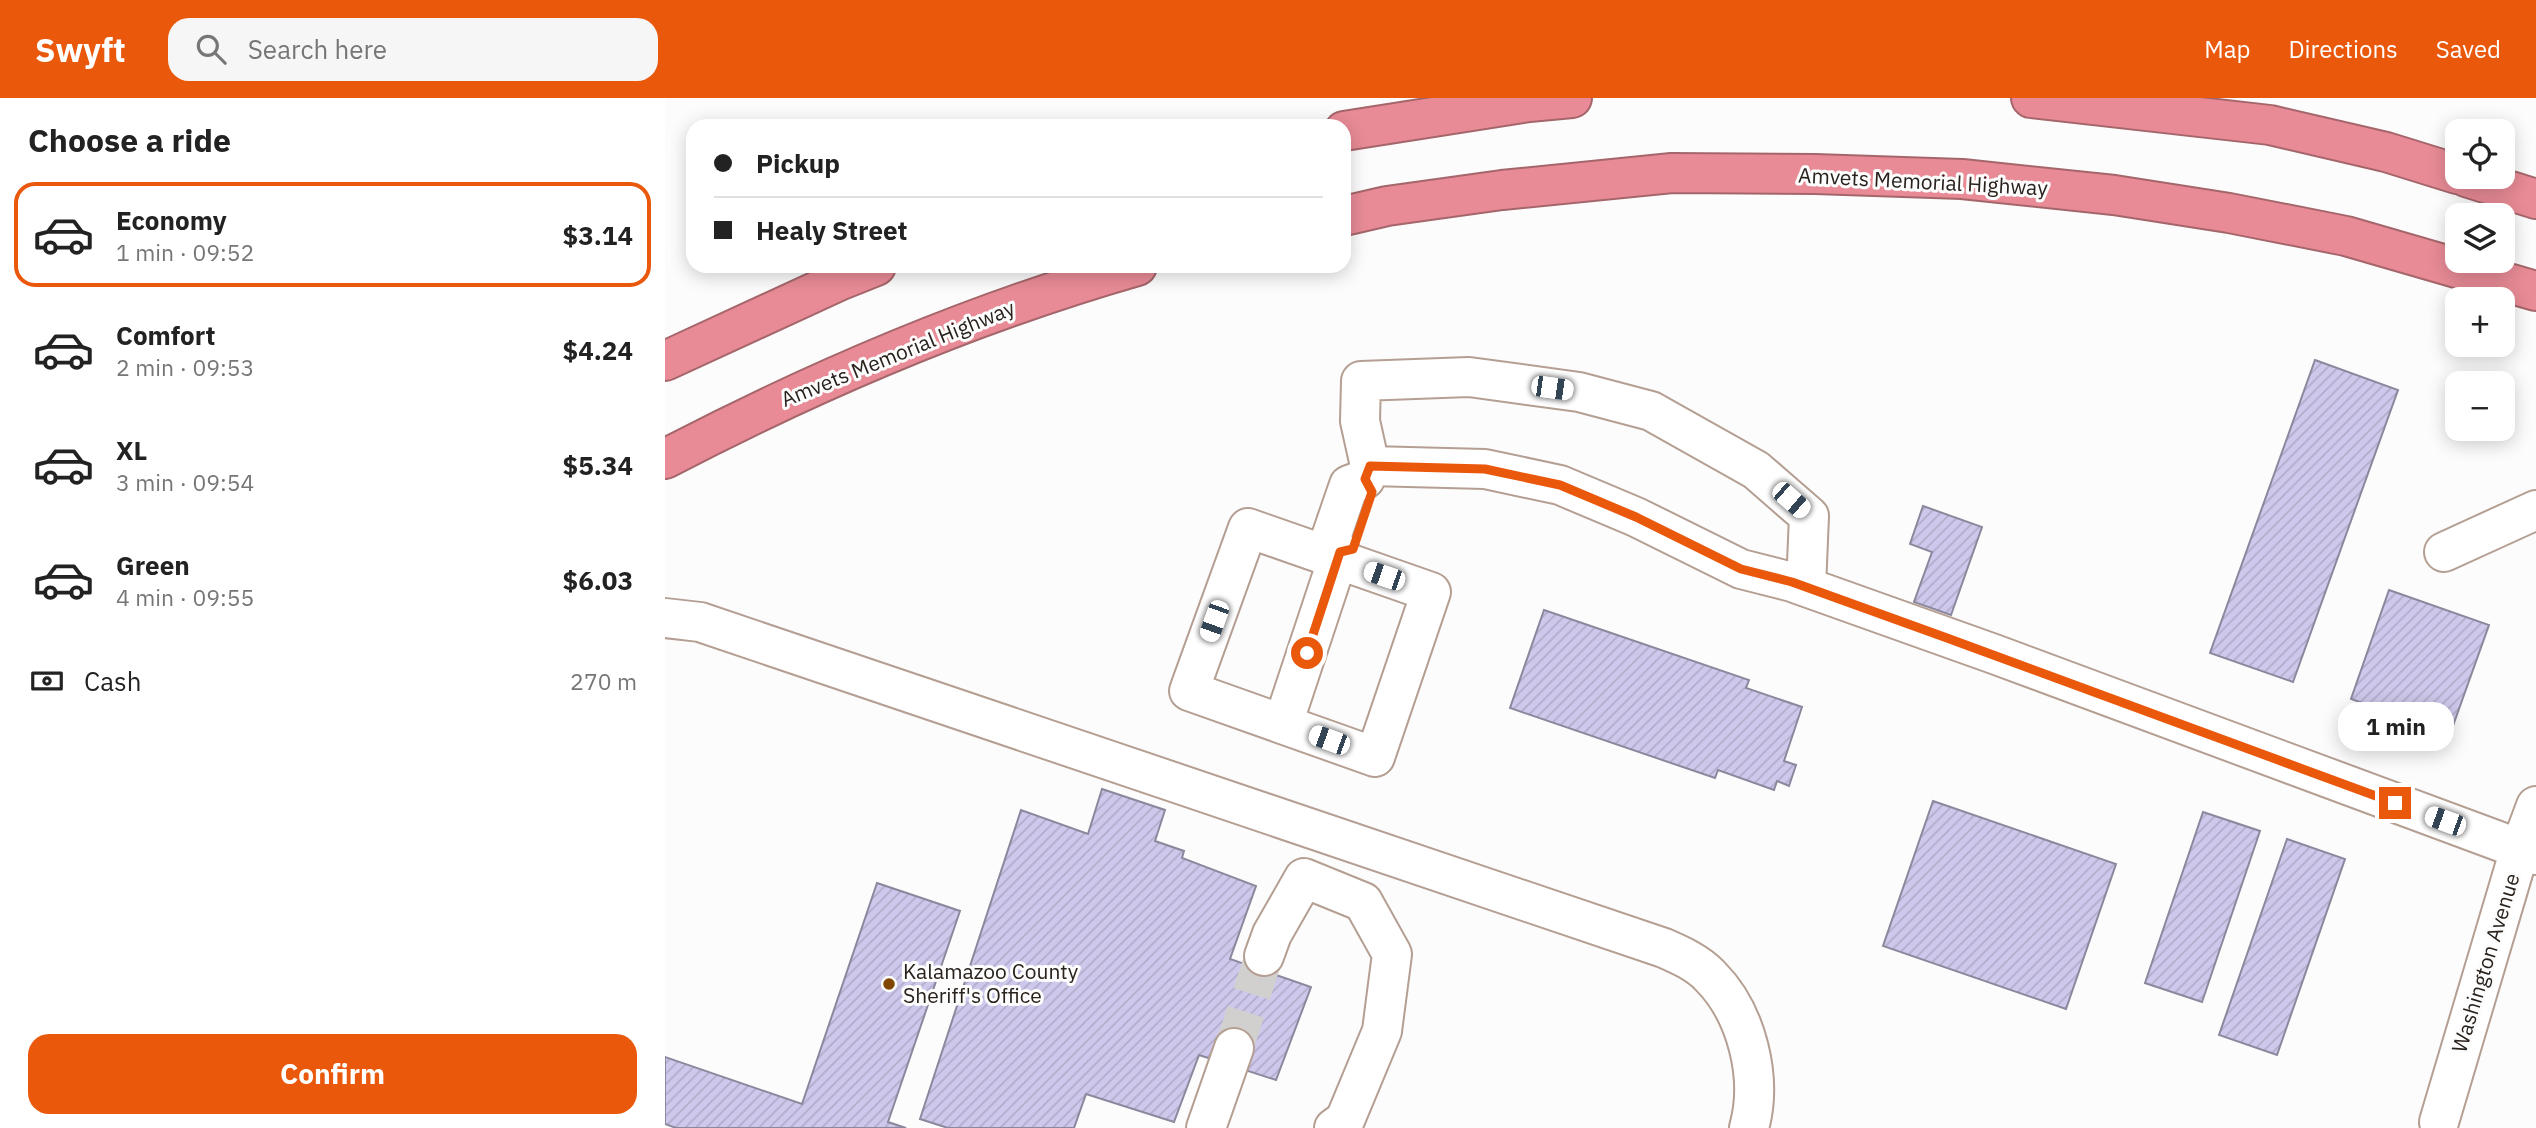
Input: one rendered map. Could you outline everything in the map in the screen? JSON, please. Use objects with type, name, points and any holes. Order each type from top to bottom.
[{"type":"highway","points":[[1351,130],[1529,102],[1572,98]]},
{"type":"highway","points":[[2031,98],[2270,125],[2386,152],[2445,170]]},
{"type":"highway","name":"Amvets Memorial Highway","points":[[1351,214],[1387,206],[1502,190],[1672,173],[1962,179],[2114,195],[2346,236],[2536,291]]},
{"type":"highway","points":[[2504,189],[2536,199]]},
{"type":"highway","points":[[665,361],[858,273]]},
{"type":"highway","name":"Amvets Memorial Highway","points":[[665,459],[819,383],[945,331],[1071,285],[1113,273]]},
{"type":"street","points":[[1283,724],[1338,556],[1353,549],[1372,492],[1360,421],[1361,381],[1469,377],[1579,392],[1651,411],[1756,470],[1809,516],[1807,587]]},
{"type":"street","points":[[1368,472],[1485,469],[1560,485],[1636,517],[1741,569],[1807,587],[1994,654],[2528,852]]},
{"type":"street","points":[[2444,552],[2536,510]]},
{"type":"street","points":[[1248,528],[1338,556],[1431,592],[1375,757],[1189,691],[1248,528]]},
{"type":"street","points":[[665,618],[700,622],[1687,958],[1710,975],[1739,1019],[1752,1069],[1754,1098],[1749,1128]]},
{"type":"street","name":"Washington Avenue","points":[[2439,1122],[2528,852],[2536,806]]},
{"type":"street","points":[[1264,956],[1272,933],[1304,878],[1363,902],[1392,954],[1382,1031],[1345,1120],[1334,1128]]},
{"type":"street","points":[[1206,1128],[1234,1048]]},
{"type":"building","points":[[2315,360],[2398,390],[2293,682],[2210,653]]},
{"type":"building","points":[[1923,506],[1982,527],[1951,615],[1914,602],[1932,552],[1910,544]]},
{"type":"building","points":[[2389,590],[2489,625],[2450,734],[2351,699]]},
{"type":"building","points":[[1544,610],[1749,680],[1746,688],[1802,707],[1784,761],[1796,765],[1789,786],[1777,781],[1774,790],[1718,770],[1715,778],[1510,708]]},
{"type":"building","points":[[1102,789],[1165,810],[1155,841],[1184,851],[1182,858],[1256,886],[1230,959],[1311,987],[1276,1080],[1199,1055],[1174,1122],[1086,1094],[1074,1128],[948,1128],[920,1119],[1021,810],[1088,834]]},
{"type":"building","points":[[1933,801],[2116,864],[2066,1009],[1883,946]]},
{"type":"building","points":[[2203,812],[2260,831],[2202,1002],[2145,983]]},
{"type":"building","points":[[2287,839],[2345,859],[2277,1055],[2219,1035]]},
{"type":"building","name":"Kalamazoo County Sheriff's Office","points":[[877,883],[960,911],[888,1122],[906,1128],[676,1128],[665,1124],[665,1057],[802,1104]]},
{"type":"tunnel","points":[[1234,1048],[1264,956]]},
{"type":"place","name":"Kalamazoo County Sheriff's Office","points":[[889,984]]},
{"type":"route","points":[[1307,653],[1340,552],[1353,549],[1372,492],[1365,479],[1370,466],[1485,469],[1560,485],[1636,517],[1741,569],[1792,582],[2395,803]]}]
